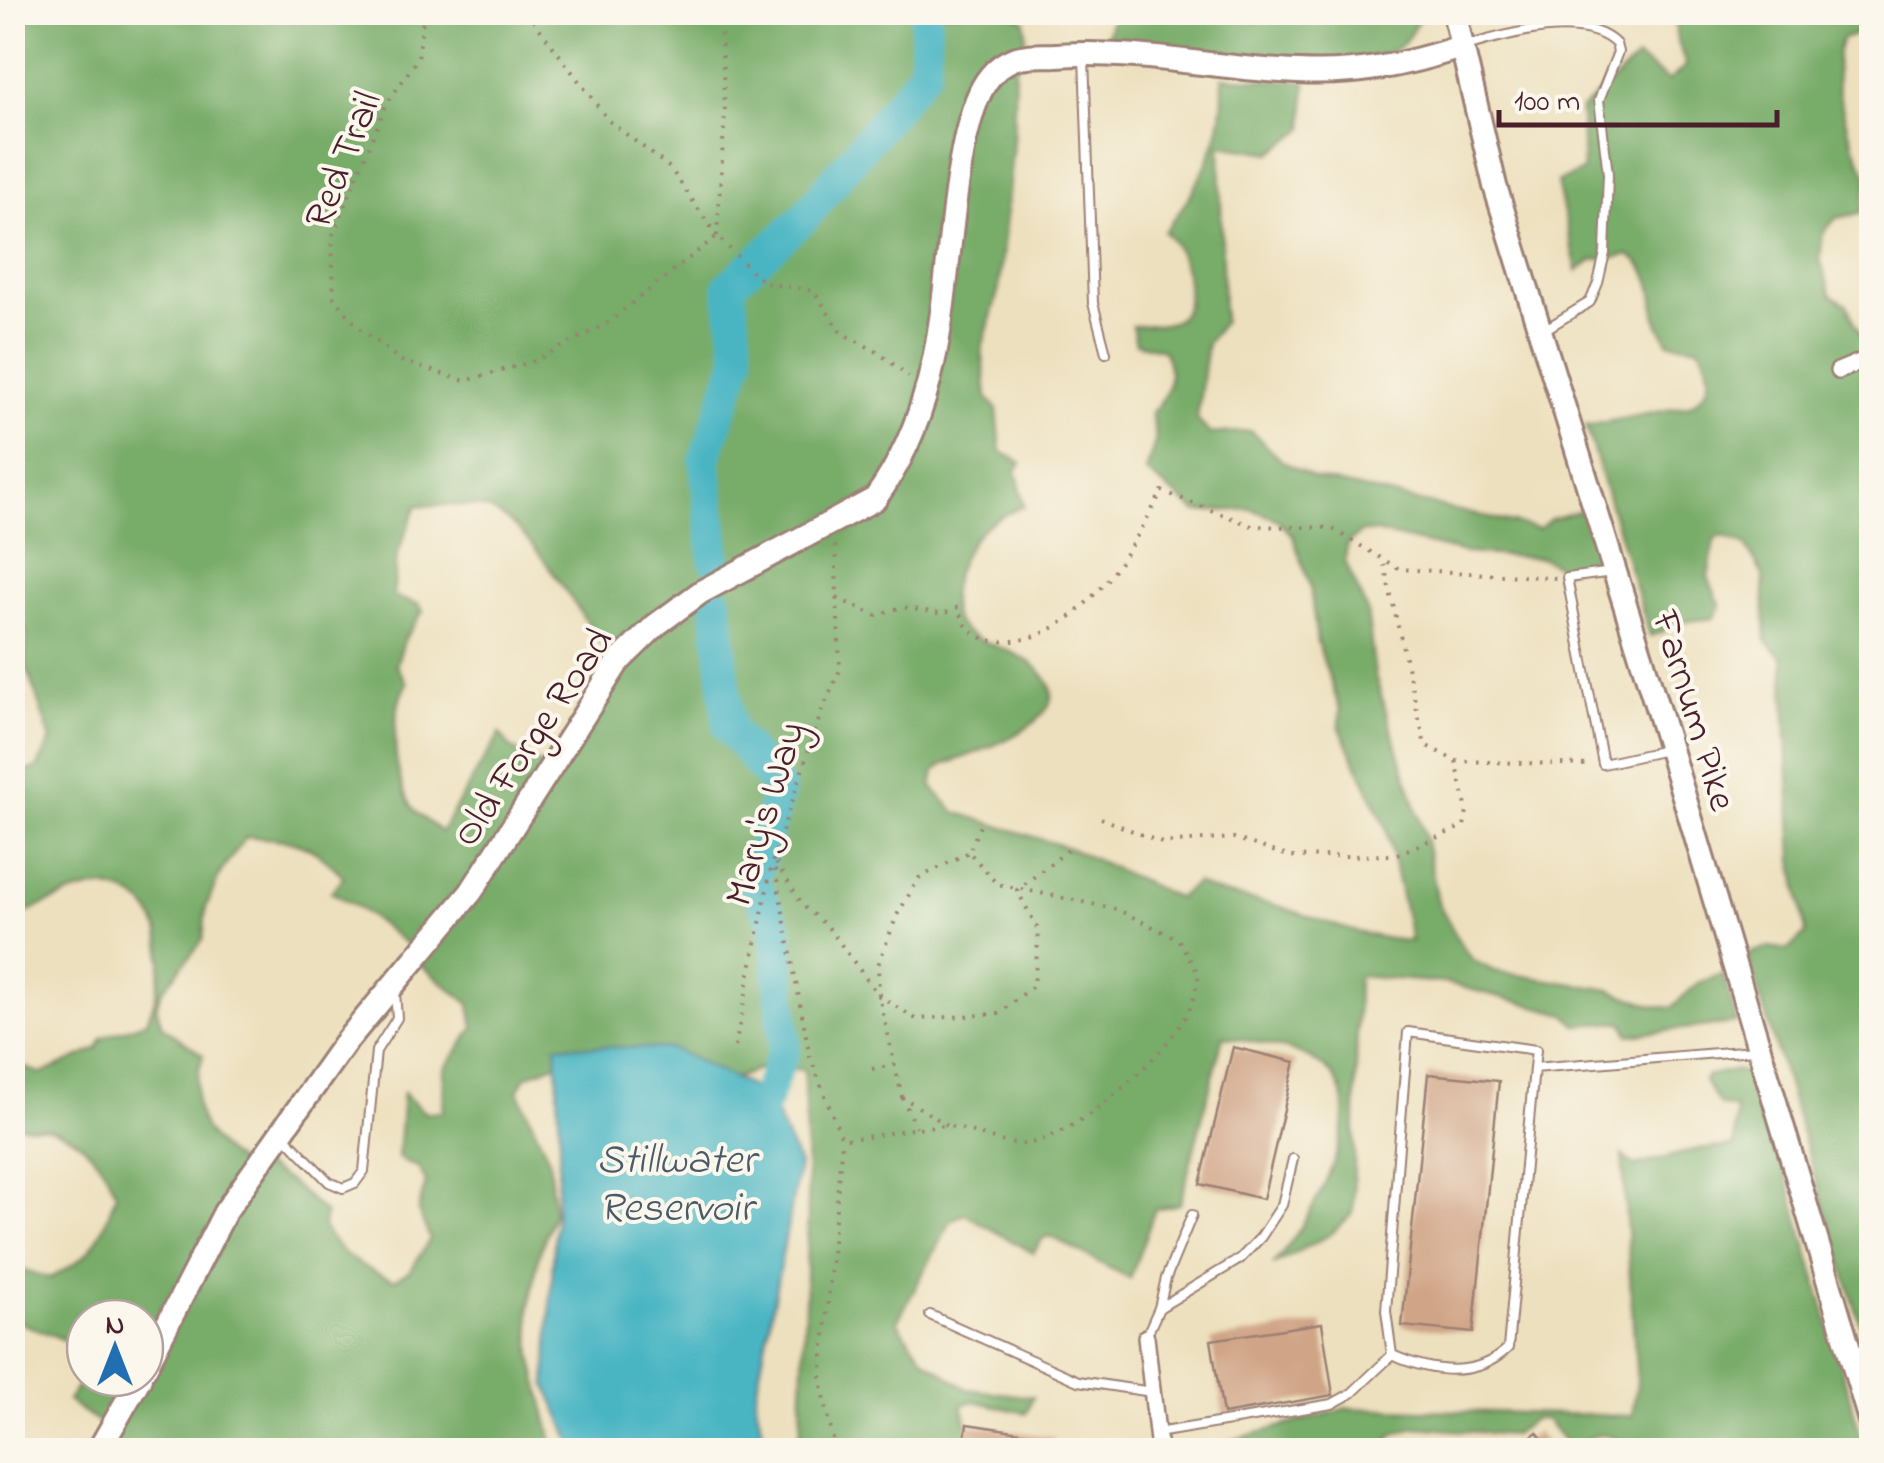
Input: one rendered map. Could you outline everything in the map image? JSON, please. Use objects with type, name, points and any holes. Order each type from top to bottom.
[{"type":"street","name":"Farnum Pike","points":[[1454,12],[1495,186],[1670,749],[1872,1427]]},
{"type":"street","name":"Old Forge Road","points":[[165,1329],[225,1212],[279,1131],[356,1029],[471,892],[618,662],[656,625],[701,592],[875,499],[892,476],[935,373],[963,151],[974,104],[1007,62],[1084,53],[1297,72],[1346,72],[1396,68],[1461,47]]},
{"type":"street","points":[[1838,371],[1872,357]]},
{"type":"street","points":[[1146,1337],[1160,1450]]},
{"type":"street","points":[[100,1450],[129,1398]]},
{"type":"lane","points":[[1461,47],[1502,36],[1565,28],[1594,32],[1616,44],[1618,52],[1600,100],[1608,174],[1604,253],[1598,283],[1590,302],[1540,332]]},
{"type":"lane","points":[[1084,53],[1093,303],[1106,353]]},
{"type":"lane","points":[[1614,572],[1567,578],[1603,764],[1670,749]]},
{"type":"lane","points":[[279,1131],[329,1182],[343,1188],[355,1182],[364,1170],[378,1047],[400,1004],[393,984]]},
{"type":"lane","points":[[356,1029],[378,1047]]},
{"type":"lane","points":[[1408,1032],[1536,1050],[1508,1348],[1497,1359],[1469,1369],[1426,1370],[1392,1355],[1386,1312],[1408,1032]]},
{"type":"lane","points":[[1534,1068],[1758,1049]]},
{"type":"lane","points":[[1160,1308],[1240,1259],[1261,1236],[1282,1206],[1293,1160]]},
{"type":"lane","points":[[1146,1337],[1192,1215]]},
{"type":"lane","points":[[930,1316],[1078,1381],[1152,1392]]},
{"type":"lane","points":[[1158,1433],[1332,1404],[1352,1392],[1392,1355]]},
{"type":"path","name":"Red Trail","points":[[424,12],[418,58],[386,105],[332,237],[334,297],[356,326],[401,361],[465,381],[534,361],[606,324],[717,236]]},
{"type":"path","points":[[528,12],[608,121],[670,168],[717,236],[764,283],[814,291],[841,332],[878,352],[928,393]]},
{"type":"path","points":[[717,236],[724,112],[720,12]]},
{"type":"path","points":[[838,598],[877,616],[900,607],[944,614],[958,607],[965,625],[982,640],[1018,642],[1063,621],[1087,602],[1126,555],[1162,490],[1252,526],[1331,528],[1399,569],[1567,578]]},
{"type":"path","name":"Mary's Way","points":[[735,1047],[774,859],[821,713],[840,670],[833,524]]},
{"type":"path","points":[[1384,563],[1425,745],[1456,761],[1530,766],[1603,764]]},
{"type":"path","points":[[1101,818],[1162,843],[1234,838],[1292,857],[1395,855],[1464,826],[1468,811],[1456,761]]},
{"type":"path","points":[[916,1127],[902,1097],[894,1065],[879,996],[878,966],[897,915],[919,878],[969,852],[982,823]]},
{"type":"path","points":[[1017,890],[1072,847]]},
{"type":"path","points":[[842,1139],[882,1138],[916,1127],[947,1126],[1023,1144],[1086,1119],[1155,1056],[1189,1012],[1199,975],[1178,939],[1116,909],[997,884],[969,852]]},
{"type":"path","points":[[774,859],[804,908],[828,927],[879,996],[916,1019],[999,1014],[1034,985],[1038,931],[1017,890]]},
{"type":"path","points":[[774,859],[810,1057],[842,1139],[821,1380],[835,1450]]},
{"type":"path","points":[[872,1069],[894,1065]]},
{"type":"path","points":[[902,1097],[947,1126]]},
{"type":"green space","points":[[1005,12],[1025,20],[1026,55],[1015,67],[1013,141],[999,288],[982,349],[987,397],[997,410],[1001,452],[1022,463],[1016,470],[1024,506],[992,522],[970,543],[951,592],[952,611],[959,625],[970,634],[1033,665],[1049,683],[1051,700],[1042,715],[1025,729],[943,765],[935,771],[932,787],[955,812],[1072,849],[1178,898],[1196,883],[1361,933],[1411,941],[1386,827],[1340,728],[1340,709],[1317,642],[1310,586],[1293,536],[1277,519],[1251,509],[1197,512],[1146,472],[1156,438],[1151,413],[1166,392],[1169,367],[1163,350],[1136,343],[1132,326],[1169,323],[1185,310],[1186,274],[1177,249],[1164,232],[1199,179],[1216,139],[1221,119],[1222,77],[1306,82],[1304,129],[1271,153],[1220,145],[1223,322],[1207,343],[1197,419],[1210,434],[1251,431],[1282,461],[1314,478],[1539,529],[1551,519],[1585,509],[1600,559],[1564,570],[1542,558],[1465,553],[1376,532],[1362,532],[1347,544],[1345,561],[1367,611],[1375,676],[1425,837],[1438,902],[1473,960],[1494,971],[1610,990],[1652,1006],[1672,1007],[1698,983],[1723,974],[1737,1023],[1629,1035],[1623,1022],[1576,1025],[1566,1014],[1446,983],[1358,976],[1353,1213],[1331,1234],[1273,1265],[1302,1225],[1331,1169],[1341,1140],[1344,1112],[1340,1088],[1326,1069],[1303,1055],[1223,1036],[1180,1204],[1155,1209],[1130,1279],[1050,1236],[1043,1238],[1033,1253],[965,1214],[952,1219],[897,1322],[924,1359],[967,1389],[1033,1397],[1026,1413],[974,1401],[962,1405],[974,1450],[800,1450],[808,1216],[804,1070],[765,1066],[739,1077],[718,1079],[559,1062],[526,1076],[518,1091],[549,1159],[554,1212],[539,1254],[529,1309],[532,1357],[555,1450],[98,1450],[109,1431],[68,1401],[165,1398],[165,1298],[65,1298],[65,1341],[13,1319],[13,1267],[50,1278],[77,1262],[100,1234],[116,1193],[98,1162],[73,1138],[13,1122],[13,1063],[42,1074],[97,1049],[102,1038],[147,1021],[159,982],[160,941],[146,907],[130,895],[108,888],[74,893],[13,919],[13,774],[37,768],[51,740],[25,662],[27,635],[13,611],[12,13]],"holes":[[[417,505],[472,506],[499,515],[518,530],[617,663],[547,768],[511,748],[500,734],[441,832],[416,812],[408,800],[398,767],[395,730],[407,683],[396,665],[405,638],[423,611],[418,604],[393,597],[397,555]],[[246,837],[289,841],[321,856],[344,877],[331,892],[358,907],[415,951],[414,960],[470,1004],[474,1028],[444,1070],[443,1111],[425,1113],[403,1093],[398,1158],[418,1167],[426,1182],[418,1211],[430,1239],[411,1270],[394,1280],[344,1253],[323,1227],[325,1213],[290,1182],[258,1163],[249,1169],[219,1147],[197,1108],[203,1055],[162,1026],[156,1007],[161,992],[203,940],[206,906],[221,872]]]},
{"type":"green space","points":[[1114,13],[1422,13],[1401,45],[1378,56],[1304,64],[1104,45]]},
{"type":"green space","points":[[1676,13],[1871,13],[1871,29],[1842,39],[1836,70],[1842,108],[1868,177],[1861,213],[1836,218],[1823,233],[1820,259],[1831,294],[1847,305],[1868,352],[1862,383],[1871,412],[1871,1359],[1747,954],[1770,947],[1788,950],[1806,933],[1793,859],[1783,658],[1766,641],[1763,575],[1745,544],[1722,536],[1715,539],[1708,577],[1721,607],[1714,618],[1687,621],[1650,636],[1586,426],[1688,406],[1703,394],[1709,380],[1700,347],[1668,342],[1655,315],[1650,279],[1636,260],[1629,255],[1593,260],[1577,271],[1557,182],[1583,171],[1581,110],[1637,58],[1669,81],[1686,66],[1676,35]]},
{"type":"green space","points":[[1734,1070],[1747,1073],[1760,1085],[1865,1450],[1636,1450],[1597,1435],[1571,1450],[1546,1419],[1535,1419],[1512,1435],[1415,1427],[1391,1435],[1389,1441],[1397,1450],[1182,1450],[1204,1448],[1347,1408],[1632,1416],[1637,1383],[1622,1155],[1634,1166],[1698,1149],[1734,1146],[1736,1109],[1720,1105],[1704,1081],[1706,1076]]},
{"type":"water","name":"Stillwater Reservoir","points":[[556,1045],[673,1049],[767,1094],[799,1165],[755,1398],[766,1450],[575,1450],[546,1384],[560,1140]]},
{"type":"building","points":[[1233,1047],[1295,1062],[1263,1199],[1200,1184]]},
{"type":"building","points":[[1428,1074],[1499,1081],[1473,1333],[1402,1326]]},
{"type":"building","points":[[1322,1323],[1333,1395],[1223,1414],[1211,1340]]},
{"type":"building","points":[[967,1424],[1054,1437],[1052,1450],[963,1450]]},
{"type":"building","points":[[1537,1432],[1551,1450],[1513,1450]]},
{"type":"waterway","points":[[715,561],[705,459],[739,358],[729,286],[804,218],[925,70],[926,12]]},
{"type":"waterway","points":[[716,599],[729,728],[779,789],[754,881],[776,928],[785,1048],[751,1136]]}]
